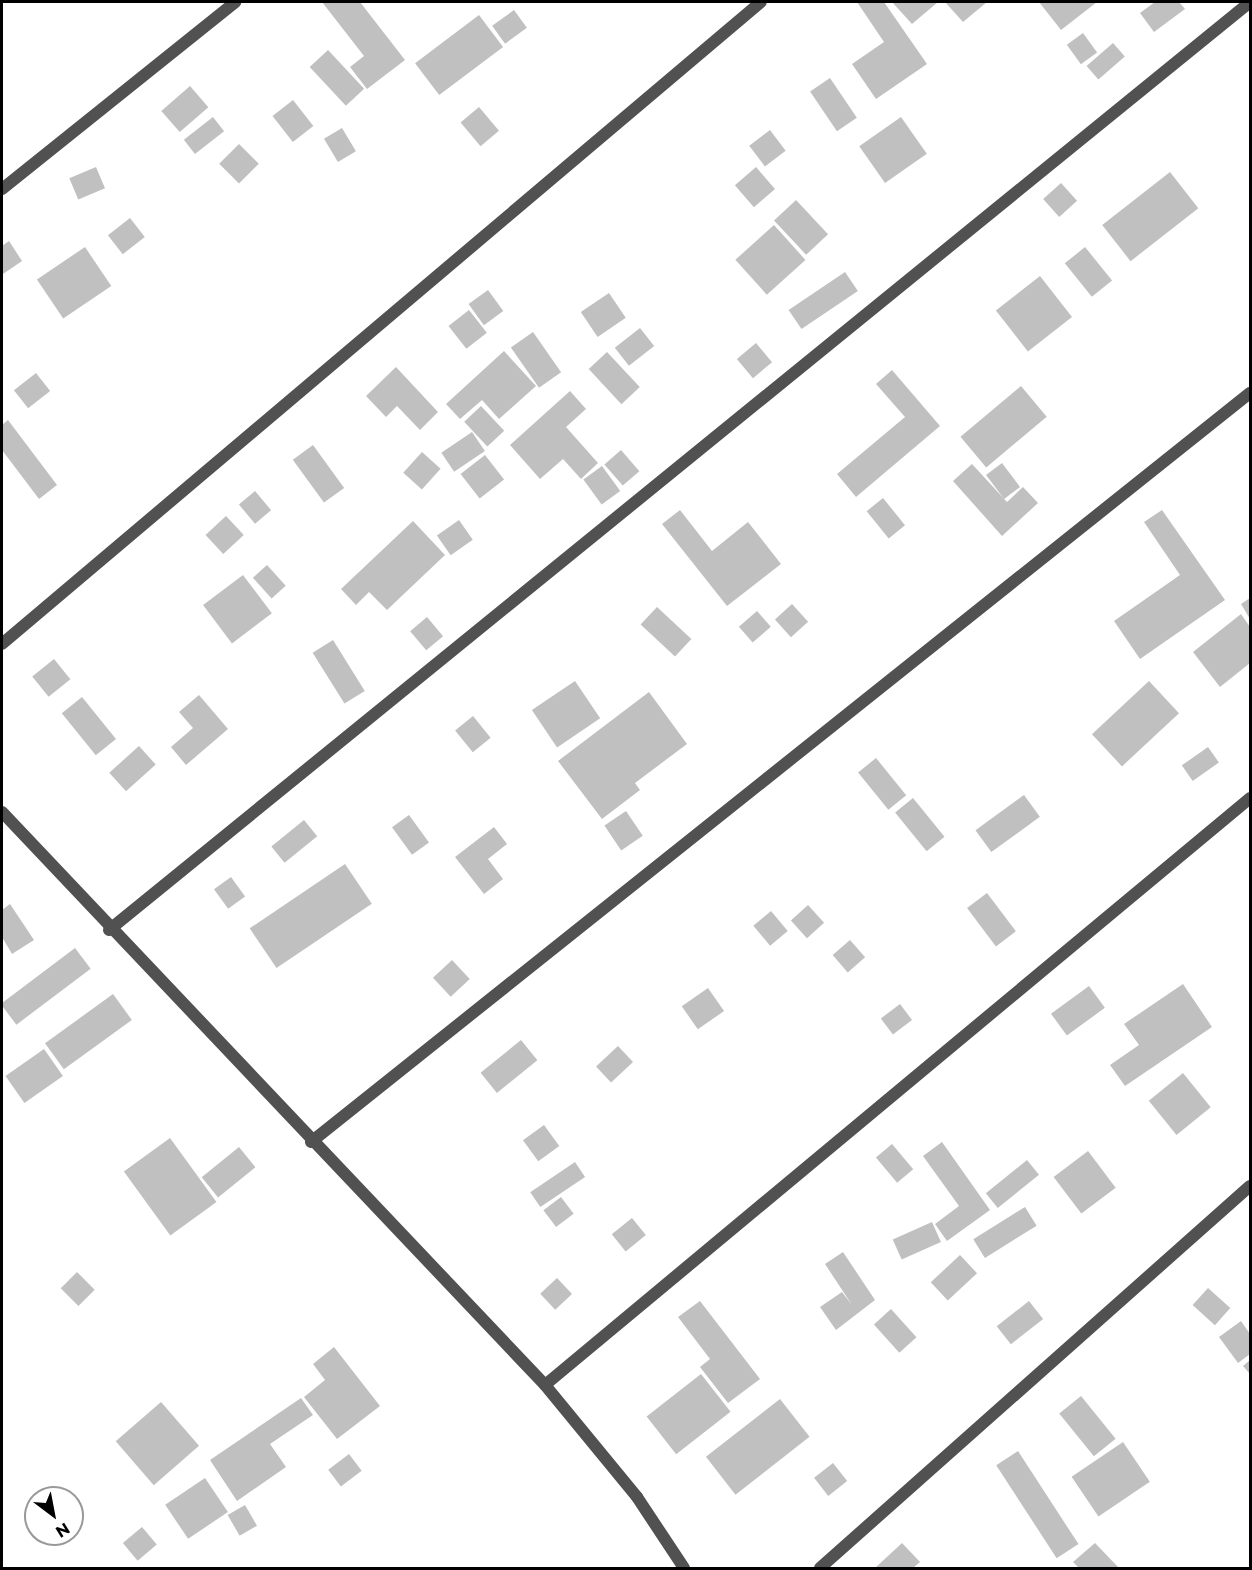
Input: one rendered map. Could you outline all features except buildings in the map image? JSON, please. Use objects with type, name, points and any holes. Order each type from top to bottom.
[{"type":"street","points":[[2,189],[235,2]]},
{"type":"street","points":[[2,644],[761,2]]},
{"type":"street","points":[[109,930],[1250,2]]},
{"type":"street","points":[[311,1142],[1251,393]]},
{"type":"street","points":[[544,1385],[1251,798]]},
{"type":"street","points":[[2,812],[109,930],[544,1385],[637,1497],[684,1569]]},
{"type":"street","points":[[820,1569],[1251,1186]]}]
